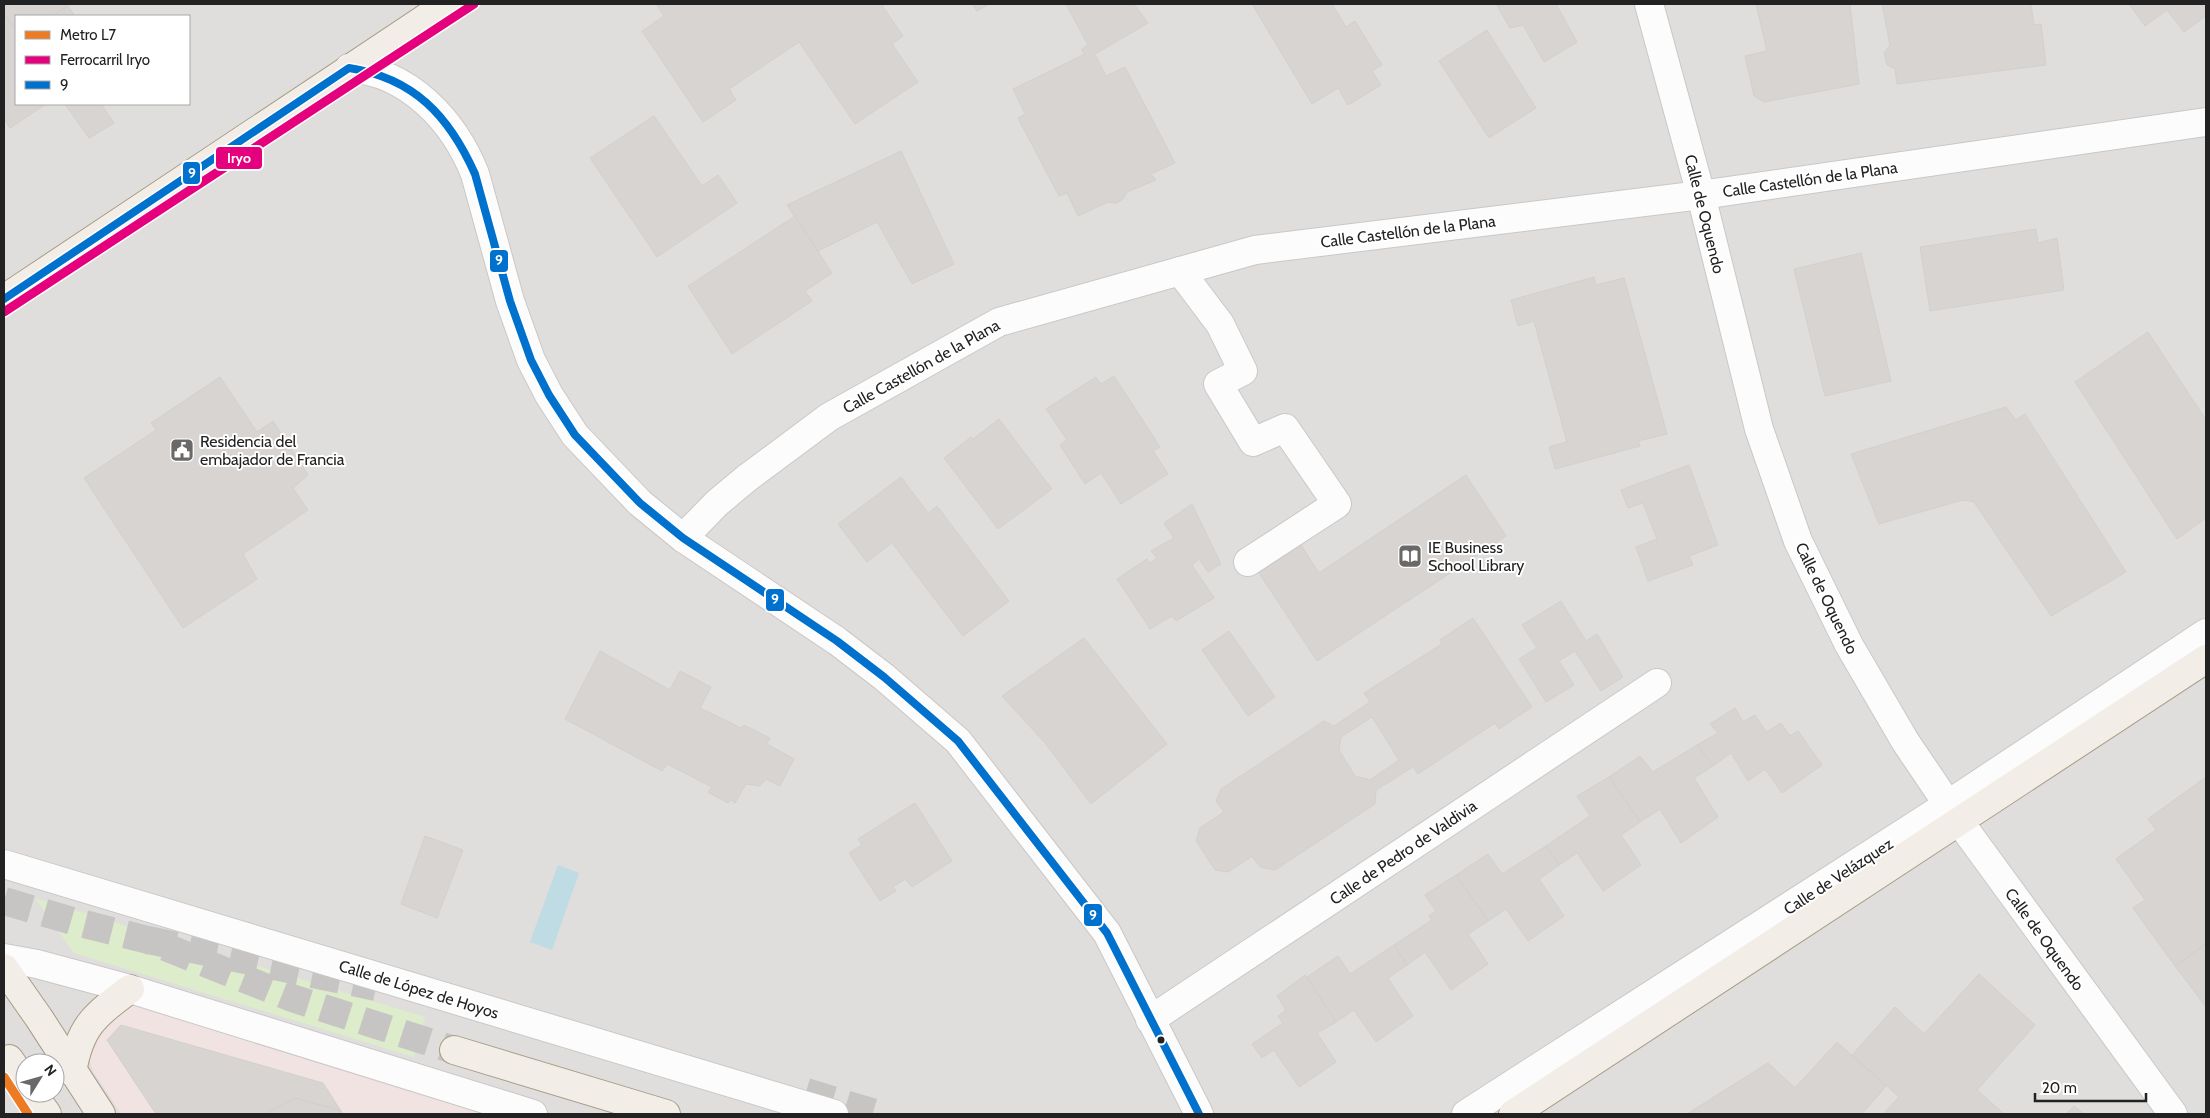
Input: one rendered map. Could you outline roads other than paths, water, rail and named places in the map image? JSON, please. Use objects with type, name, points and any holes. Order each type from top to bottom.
[{"type":"main road","points":[[4,299],[445,4]]},
{"type":"main road","name":"Calle de Velázquez","points":[[1513,1114],[1953,813],[2206,658]]},
{"type":"main road","points":[[4,968],[101,1114]]},
{"type":"main road","points":[[72,1072],[77,1047],[85,1029],[105,1008],[130,990]]},
{"type":"main road","points":[[454,1050],[666,1114]]},
{"type":"main road","points":[[9,1059],[15,1068]]},
{"type":"main road","points":[[39,1103],[47,1114]]},
{"type":"street","name":"Calle de Oquendo","points":[[1649,4],[1701,195],[1759,429],[1798,541],[1849,645],[1905,742],[1953,813],[2173,1114]]},
{"type":"street","points":[[349,68],[361,69],[385,76],[411,90],[437,111],[458,138],[475,174],[510,301],[531,360],[549,395],[575,435],[640,503],[683,538],[837,641],[884,676],[958,741],[1107,933],[1199,1114]]},
{"type":"street","name":"Calle Castellón de la Plana","points":[[683,538],[717,503],[747,478],[829,417],[999,322],[1255,250],[1701,195],[2206,122]]},
{"type":"street","points":[[1180,271],[1220,324],[1243,371],[1218,384],[1253,442],[1285,428],[1336,504],[1248,562]]},
{"type":"street","name":"Calle de Velázquez","points":[[1466,1114],[1953,813],[2206,633]]},
{"type":"street","name":"Calle de Pedro de Valdivia","points":[[1150,1020],[1656,683]]},
{"type":"street","name":"Calle de López de Hoyos","points":[[4,864],[834,1114]]},
{"type":"street","points":[[4,958],[46,966],[130,990],[524,1113]]},
{"type":"water","points":[[558,865],[579,873],[552,950],[530,942]]},
{"type":"tunnel","points":[[4,901],[148,940],[292,998],[454,1050]]},
{"type":"tunnel","points":[[148,940],[376,987]]},
{"type":"tunnel","points":[[806,1092],[878,1114]]},
{"type":"metro line","name":"L7","points":[[4,1077],[28,1114]]},
{"type":"rail line","name":"Iryo","points":[[4,312],[474,4]]},
{"type":"place","name":"Residencia del embajador de Francia","points":[[182,450]]},
{"type":"place","name":"IE Business School Library","points":[[1410,556]]}]
